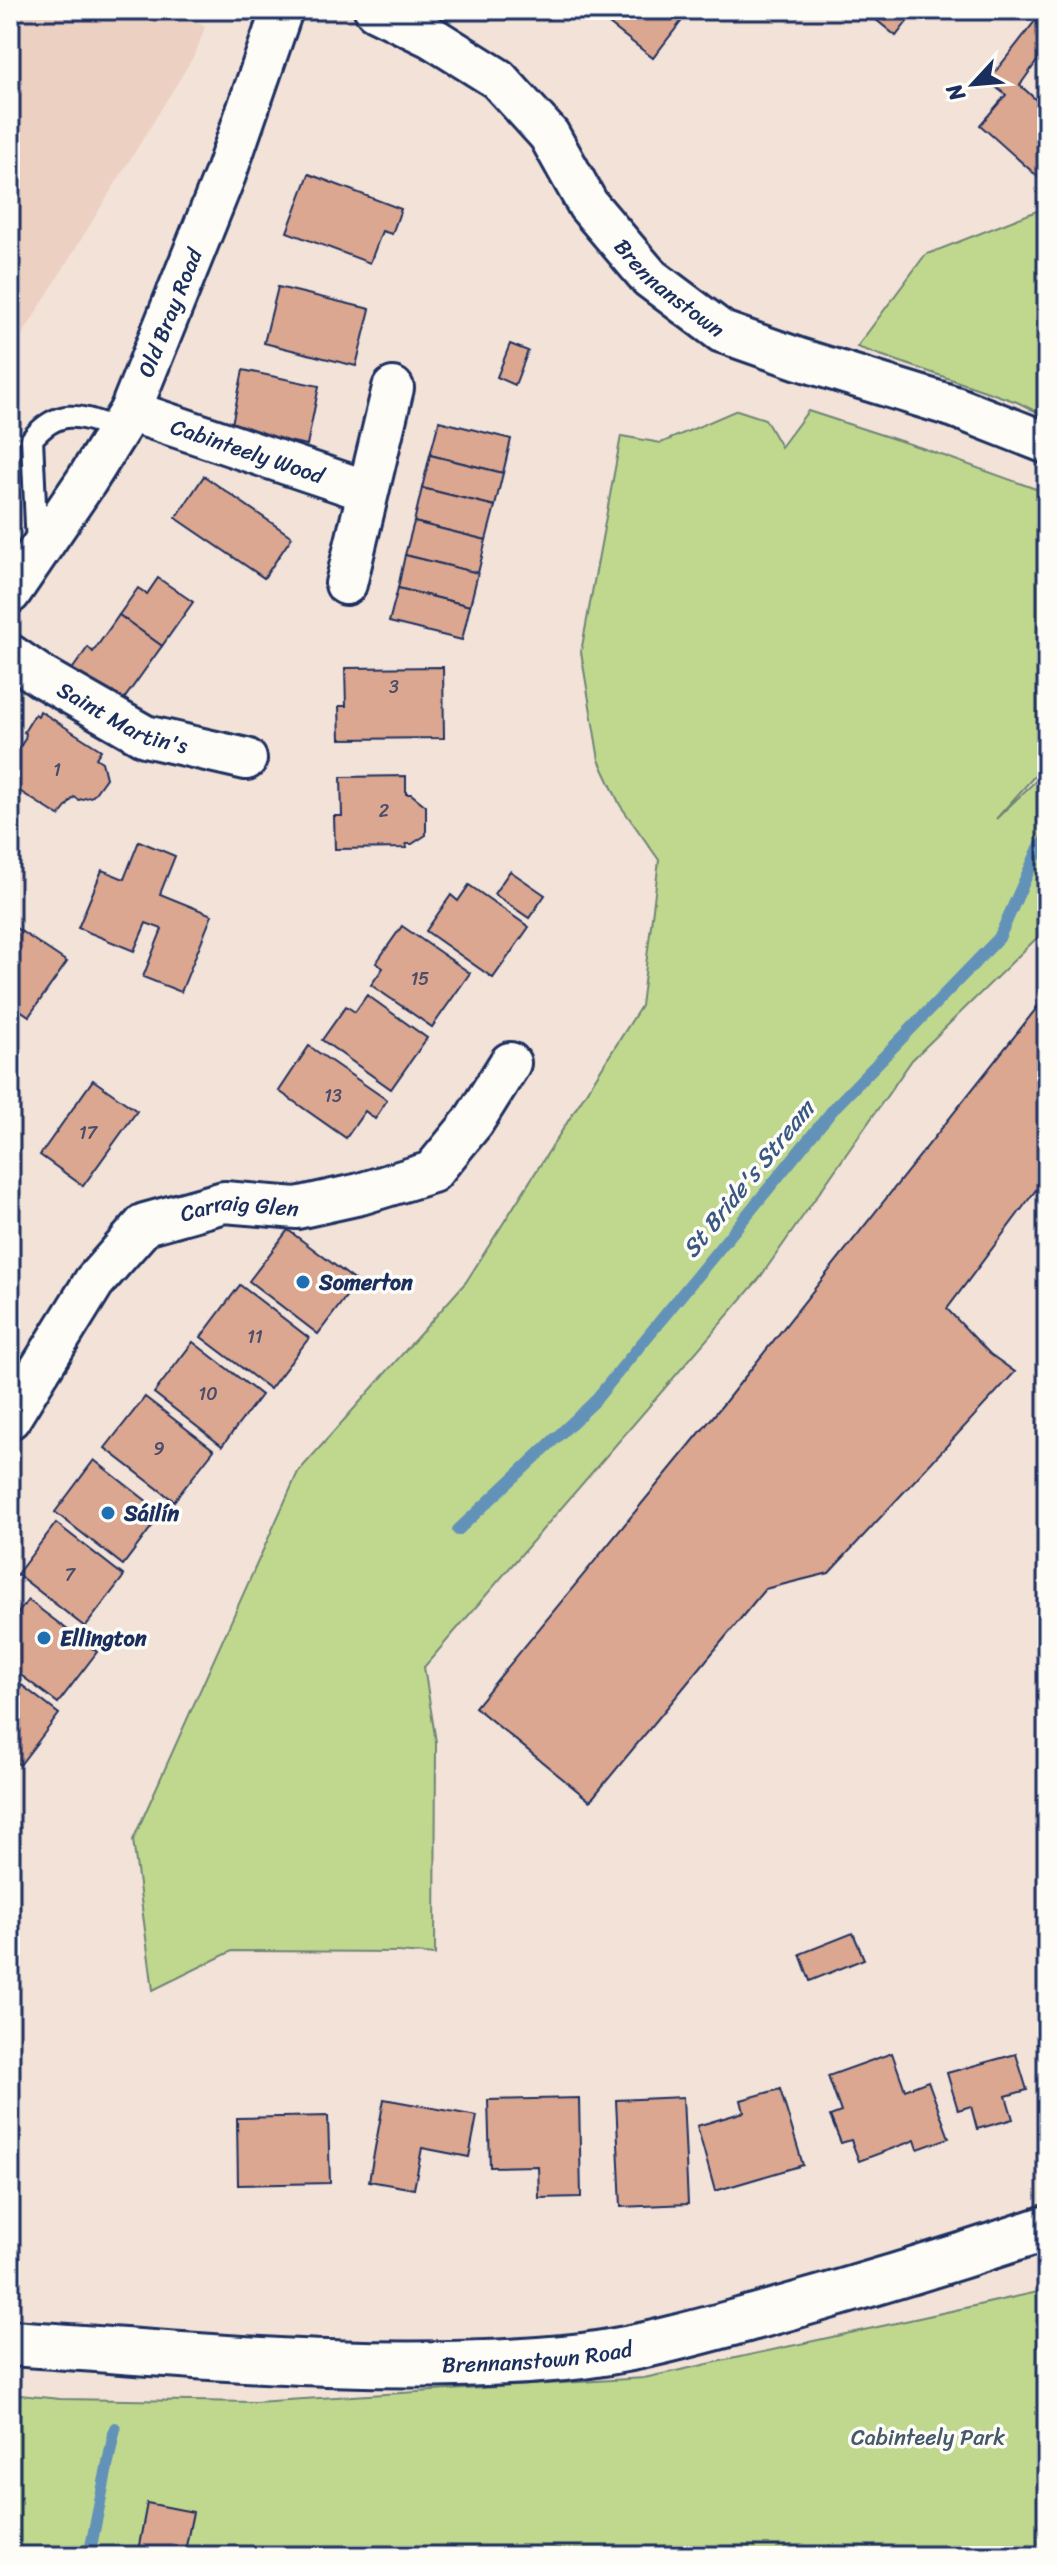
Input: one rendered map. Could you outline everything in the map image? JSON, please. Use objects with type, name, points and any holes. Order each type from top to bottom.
[{"type":"street","name":"Old Bray Road","points":[[10,593],[124,420],[225,175],[282,10]]},
{"type":"street","name":"Brennanstown","points":[[375,10],[431,37],[498,79],[549,135],[588,205],[650,278],[722,332],[955,407],[1047,443]]},
{"type":"street","points":[[346,584],[393,388]]},
{"type":"street","name":"Cabinteely Wood","points":[[124,420],[367,491]]},
{"type":"street","name":"Saint Martin's","points":[[10,655],[42,677],[145,736],[246,759]]},
{"type":"street","name":"Carraig Glen","points":[[10,1418],[94,1282],[145,1224],[224,1202],[297,1208],[360,1194],[432,1172],[473,1122],[510,1063]]},
{"type":"street","name":"Brennanstown Road","points":[[10,2343],[252,2362],[376,2366],[566,2358],[681,2337],[893,2279],[1047,2228]]},
{"type":"lane","points":[[37,550],[32,439],[44,424],[62,417],[124,420]]},
{"type":"shaded area","points":[[10,10],[179,10],[205,27],[195,54],[10,355]]},
{"type":"green space","points":[[1047,207],[1047,417],[1017,402],[857,347],[925,255]]},
{"type":"green space","points":[[737,410],[765,419],[781,447],[808,411],[1047,493],[1047,762],[996,819],[1047,770],[1047,928],[912,1060],[759,1279],[424,1667],[436,1742],[435,1955],[232,1951],[153,1990],[133,1840],[298,1472],[466,1282],[641,1006],[659,860],[620,805],[599,760],[581,652],[621,436],[661,443]]},
{"type":"green space","name":"Cabinteely Park","points":[[1047,2290],[1047,2556],[10,2556],[10,2394],[60,2399],[255,2402],[644,2378]]},
{"type":"building","points":[[591,10],[690,10],[653,58]]},
{"type":"building","points":[[864,10],[916,10],[896,36]]},
{"type":"building","points":[[1039,16],[1047,22],[1047,47],[1020,85],[1044,107],[1047,104],[1046,184],[980,125],[1006,95],[988,81]]},
{"type":"building","points":[[309,174],[401,209],[392,234],[382,231],[370,263],[287,232]]},
{"type":"building","points":[[278,287],[370,309],[356,366],[264,343]]},
{"type":"building","points":[[510,344],[528,351],[515,385],[497,377]]},
{"type":"building","points":[[243,370],[319,386],[307,445],[231,429]]},
{"type":"building","points":[[439,421],[511,439],[503,473],[430,455]]},
{"type":"building","points":[[430,455],[503,473],[495,506],[422,488]]},
{"type":"building","points":[[204,476],[292,537],[264,578],[176,518]]},
{"type":"building","points":[[422,488],[495,506],[486,540],[414,522]]},
{"type":"building","points":[[414,522],[486,540],[478,573],[405,555]]},
{"type":"building","points":[[405,555],[478,573],[470,606],[398,588]]},
{"type":"building","points":[[158,578],[193,602],[162,646],[119,615],[138,588],[147,594]]},
{"type":"building","points":[[398,588],[470,606],[462,640],[389,622]]},
{"type":"building","points":[[119,615],[162,646],[119,706],[71,671],[88,647],[93,652]]},
{"type":"building","points":[[443,667],[444,738],[340,739],[339,706],[346,706],[345,668]]},
{"type":"building","points":[[40,711],[101,750],[96,758],[102,762],[106,778],[93,796],[79,800],[74,797],[59,816],[10,785],[10,762],[25,739],[24,732]]},
{"type":"building","points":[[406,776],[406,794],[411,794],[426,806],[426,835],[412,844],[406,844],[407,848],[335,849],[334,816],[342,816],[341,777]]},
{"type":"building","points":[[139,841],[175,856],[160,894],[212,915],[181,992],[143,977],[162,929],[146,923],[134,951],[78,928],[102,870],[124,879]]},
{"type":"building","points":[[510,871],[545,895],[529,918],[494,894]]},
{"type":"building","points":[[469,885],[529,927],[493,978],[426,931],[451,895],[458,901]]},
{"type":"building","points":[[10,924],[67,962],[29,1016],[10,1003]]},
{"type":"building","points":[[402,926],[470,973],[432,1027],[371,985],[383,968],[376,963]]},
{"type":"building","points":[[367,995],[427,1038],[391,1089],[322,1040],[346,1006],[355,1012]]},
{"type":"building","points":[[1047,995],[1047,1175],[947,1309],[990,1354],[1015,1372],[829,1573],[765,1589],[590,1801],[475,1707],[725,1402]]},
{"type":"building","points":[[309,1046],[387,1100],[375,1119],[365,1111],[346,1138],[279,1091]]},
{"type":"building","points":[[93,1080],[137,1111],[83,1186],[40,1155]]},
{"type":"building","name":"Somerton","points":[[288,1230],[357,1282],[318,1334],[249,1281]]},
{"type":"building","points":[[240,1285],[309,1338],[270,1389],[201,1337]]},
{"type":"building","points":[[193,1342],[261,1395],[222,1446],[154,1393]]},
{"type":"building","points":[[145,1397],[214,1450],[174,1501],[105,1448]]},
{"type":"building","name":"Sáilín","points":[[94,1460],[162,1513],[123,1565],[55,1512]]},
{"type":"building","points":[[56,1523],[124,1576],[85,1627],[17,1574]]},
{"type":"building","name":"Ellington","points":[[28,1600],[97,1652],[58,1703],[10,1667],[10,1624]]},
{"type":"building","points":[[10,1676],[59,1714],[20,1765],[10,1758]]},
{"type":"building","points":[[853,1933],[864,1959],[810,1981],[800,1954]]},
{"type":"building","points":[[892,2053],[905,2090],[928,2081],[949,2138],[918,2149],[915,2140],[859,2161],[851,2140],[841,2143],[830,2116],[841,2112],[828,2076]]},
{"type":"building","points":[[1016,2054],[1027,2090],[1006,2096],[1013,2119],[977,2129],[971,2106],[958,2110],[947,2073]]},
{"type":"building","points":[[780,2089],[803,2165],[715,2191],[697,2126],[744,2112],[741,2100]]},
{"type":"building","points":[[683,2097],[688,2204],[621,2207],[616,2100]]},
{"type":"building","points":[[579,2098],[581,2197],[539,2198],[538,2166],[490,2167],[488,2100]]},
{"type":"building","points":[[384,2099],[477,2116],[469,2157],[422,2148],[414,2189],[369,2181]]},
{"type":"building","points":[[328,2116],[330,2183],[238,2185],[237,2118]]},
{"type":"building","points":[[147,2503],[193,2512],[184,2556],[138,2551]]},
{"type":"waterway","name":"St Bride's Stream","points":[[458,1530],[593,1403],[836,1106],[999,938],[1039,848],[1047,839]]},
{"type":"waterway","name":"St Bride's Stream","points":[[89,2556],[115,2428]]},
{"type":"place","name":"Somerton","points":[[303,1282]]},
{"type":"place","name":"Sáilín","points":[[108,1513]]},
{"type":"place","name":"Ellington","points":[[44,1638]]}]
